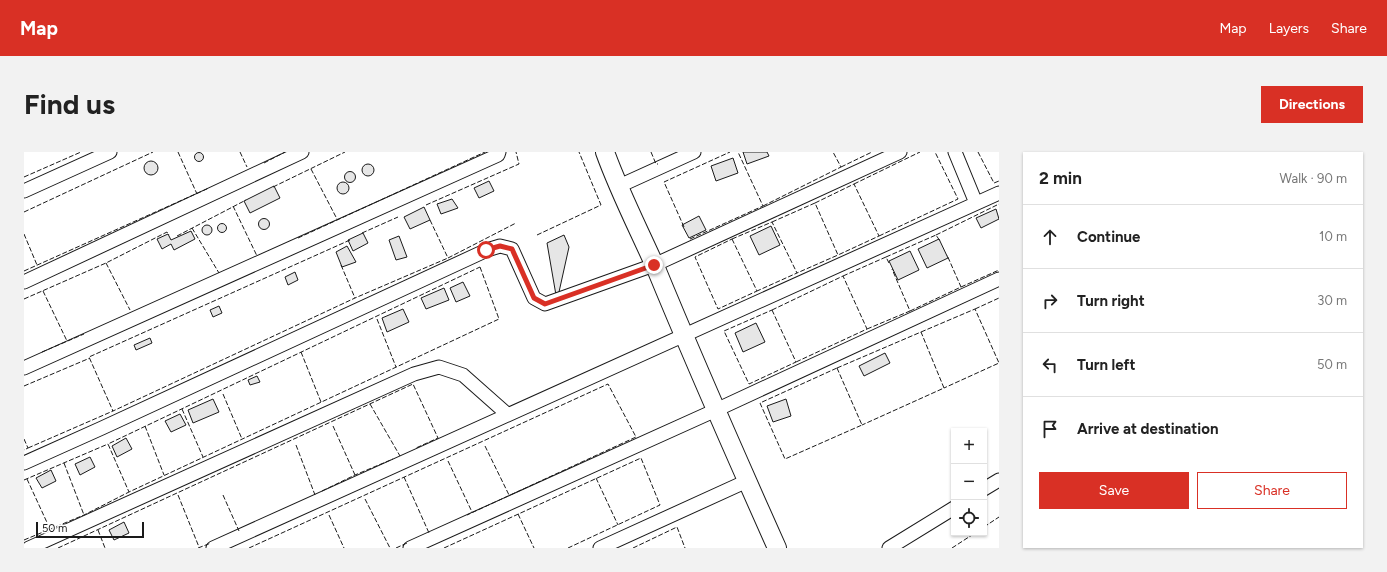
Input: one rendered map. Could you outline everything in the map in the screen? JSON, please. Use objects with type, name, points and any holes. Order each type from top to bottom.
[{"type":"street","points":[[24,191],[110,152]]},
{"type":"street","points":[[24,282],[302,152]]},
{"type":"street","points":[[24,368],[498,155],[499,152]]},
{"type":"street","points":[[604,152],[617,187],[654,265],[682,335],[777,548]]},
{"type":"street","points":[[617,187],[694,152]]},
{"type":"street","points":[[24,463],[486,250],[500,246],[512,249],[534,298],[545,304],[654,265],[900,152]]},
{"type":"street","points":[[954,152],[976,203]]},
{"type":"street","points":[[213,548],[999,193]]},
{"type":"street","points":[[410,548],[716,410],[999,279]]},
{"type":"street","points":[[29,548],[414,374],[439,367],[463,375],[507,414]]},
{"type":"street","points":[[987,487],[999,480]]},
{"type":"street","points":[[600,548],[747,481]]},
{"type":"street","points":[[889,548],[951,510]]},
{"type":"building","points":[[199,152],[204,157],[199,162],[194,157]]},
{"type":"building","points":[[743,152],[767,152],[769,156],[747,164]]},
{"type":"building","points":[[733,158],[738,173],[716,181],[711,166]]},
{"type":"building","points":[[148,161],[154,161],[158,165],[158,171],[154,175],[148,175],[144,171],[144,165]]},
{"type":"building","points":[[368,164],[372,166],[374,170],[372,174],[368,176],[364,174],[362,170],[364,166]]},
{"type":"building","points":[[350,171],[354,173],[356,177],[354,181],[350,183],[346,181],[344,177],[346,173]]},
{"type":"building","points":[[489,181],[494,191],[479,198],[474,188]]},
{"type":"building","points":[[341,182],[345,182],[349,188],[345,194],[341,194],[337,190],[337,186]]},
{"type":"building","points":[[274,186],[280,198],[250,213],[244,201]]},
{"type":"building","points":[[452,199],[458,208],[441,214],[437,204]]},
{"type":"building","points":[[424,207],[430,220],[410,229],[404,217]]},
{"type":"building","points":[[996,209],[999,219],[981,228],[976,218]]},
{"type":"building","points":[[699,216],[706,230],[689,238],[682,225]]},
{"type":"building","points":[[262,219],[266,219],[268,220],[268,228],[262,229],[259,226],[259,222]]},
{"type":"building","points":[[222,223],[227,228],[222,233],[217,228]]},
{"type":"building","points":[[207,225],[212,230],[207,235],[202,230]]},
{"type":"building","points":[[771,226],[780,245],[759,255],[750,236]]},
{"type":"building","points":[[191,231],[195,239],[174,250],[171,244],[162,249],[157,239],[168,234],[171,240]]},
{"type":"building","points":[[363,233],[368,243],[353,251],[348,240]]},
{"type":"building","points":[[564,235],[569,247],[557,301],[547,243]]},
{"type":"building","points":[[399,236],[407,257],[396,260],[389,240]]},
{"type":"building","points":[[939,239],[948,258],[927,268],[918,249]]},
{"type":"building","points":[[347,246],[356,262],[342,267],[336,252]]},
{"type":"building","points":[[910,251],[919,270],[898,280],[889,261]]},
{"type":"building","points":[[295,272],[298,280],[288,285],[285,277]]},
{"type":"building","points":[[463,282],[470,296],[456,302],[450,288]]},
{"type":"building","points":[[444,288],[449,300],[426,309],[421,298]]},
{"type":"building","points":[[219,306],[222,313],[213,317],[210,310]]},
{"type":"building","points":[[403,309],[409,322],[387,332],[382,318]]},
{"type":"building","points":[[756,323],[765,342],[743,352],[735,333]]},
{"type":"building","points":[[150,338],[152,343],[136,350],[134,345]]},
{"type":"building","points":[[885,353],[890,363],[864,376],[859,366]]},
{"type":"building","points":[[257,376],[260,382],[250,385],[248,380]]},
{"type":"building","points":[[213,399],[219,412],[193,423],[188,410]]},
{"type":"building","points":[[786,399],[791,416],[773,422],[767,406]]},
{"type":"building","points":[[180,414],[186,425],[171,432],[165,421]]},
{"type":"building","points":[[126,438],[132,449],[117,457],[112,446]]},
{"type":"building","points":[[90,457],[95,467],[80,475],[75,464]]},
{"type":"building","points":[[51,470],[56,481],[42,488],[36,478]]},
{"type":"building","points":[[124,522],[129,533],[114,540],[109,530]]},
{"type":"fence","points":[[24,177],[81,152]]},
{"type":"fence","points":[[24,212],[153,152]]},
{"type":"fence","points":[[178,152],[197,194]]},
{"type":"fence","points":[[240,152],[247,167]]},
{"type":"fence","points":[[264,163],[285,152]]},
{"type":"fence","points":[[273,187],[345,152]]},
{"type":"fence","points":[[298,238],[485,152]]},
{"type":"fence","points":[[426,205],[519,164],[516,152]]},
{"type":"fence","points":[[537,235],[601,205],[579,152]]},
{"type":"fence","points":[[651,152],[656,164],[658,164]]},
{"type":"fence","points":[[684,227],[664,182],[730,152]]},
{"type":"fence","points":[[690,239],[763,206],[738,152]]},
{"type":"fence","points":[[763,206],[841,167],[833,152]]},
{"type":"fence","points":[[841,167],[872,152]]},
{"type":"fence","points":[[854,184],[920,152]]},
{"type":"fence","points":[[879,236],[958,199],[935,152]]},
{"type":"fence","points":[[978,152],[994,183],[999,181]]},
{"type":"fence","points":[[311,169],[337,219]]},
{"type":"fence","points":[[815,203],[854,184],[879,236],[838,255]]},
{"type":"fence","points":[[24,271],[209,188]]},
{"type":"fence","points":[[177,236],[246,200]]},
{"type":"fence","points":[[772,222],[815,203],[838,255],[797,273]]},
{"type":"fence","points":[[936,235],[999,204]]},
{"type":"fence","points":[[233,206],[257,256]]},
{"type":"fence","points":[[362,233],[398,217]]},
{"type":"fence","points":[[430,220],[448,258],[516,223]]},
{"type":"fence","points":[[732,239],[772,222],[797,273],[757,291]]},
{"type":"fence","points":[[192,228],[219,273]]},
{"type":"fence","points":[[24,299],[106,263],[167,232],[169,235]]},
{"type":"fence","points":[[24,234],[37,265]]},
{"type":"fence","points":[[886,257],[936,235],[940,241]]},
{"type":"fence","points":[[732,239],[757,291],[718,309],[695,257],[732,239]]},
{"type":"fence","points":[[350,240],[89,357],[113,411],[355,298],[448,258]]},
{"type":"fence","points":[[910,311],[961,287],[947,255]]},
{"type":"fence","points":[[843,276],[886,257],[889,263]]},
{"type":"fence","points":[[106,263],[130,310]]},
{"type":"fence","points":[[341,265],[355,298]]},
{"type":"fence","points":[[480,267],[499,319],[129,492],[108,444],[480,267]]},
{"type":"fence","points":[[867,329],[910,311],[892,269]]},
{"type":"fence","points":[[961,287],[999,270]]},
{"type":"fence","points":[[772,310],[843,276],[867,329],[796,362]]},
{"type":"fence","points":[[43,291],[67,341]]},
{"type":"fence","points":[[975,309],[999,298]]},
{"type":"fence","points":[[921,332],[975,309],[999,363],[944,388]]},
{"type":"fence","points":[[772,310],[796,362],[749,384],[724,331],[772,310]]},
{"type":"fence","points":[[377,319],[396,367]]},
{"type":"fence","points":[[837,368],[921,332],[944,388],[862,425]]},
{"type":"fence","points":[[42,352],[84,334]]},
{"type":"fence","points":[[301,352],[321,402]]},
{"type":"fence","points":[[24,386],[90,358]]},
{"type":"fence","points":[[837,368],[862,425],[785,459],[760,403],[837,368]]},
{"type":"fence","points":[[58,548],[413,384],[438,438],[416,448]]},
{"type":"fence","points":[[249,548],[608,384],[636,437],[467,515]]},
{"type":"fence","points":[[223,394],[242,439]]},
{"type":"fence","points":[[370,404],[400,456]]},
{"type":"fence","points":[[182,409],[203,457]]},
{"type":"fence","points":[[28,448],[113,411],[112,410]]},
{"type":"fence","points":[[145,426],[164,475]]},
{"type":"fence","points":[[333,426],[355,475]]},
{"type":"fence","points":[[24,439],[28,448],[24,450]]},
{"type":"fence","points":[[24,480],[108,444]]},
{"type":"fence","points":[[296,445],[315,495]]},
{"type":"fence","points":[[485,446],[509,495]]},
{"type":"fence","points":[[444,548],[641,458],[660,505],[568,548]]},
{"type":"fence","points":[[322,491],[393,459]]},
{"type":"fence","points":[[448,461],[472,512]]},
{"type":"fence","points":[[64,463],[84,515]]},
{"type":"fence","points":[[404,477],[429,533]]},
{"type":"fence","points":[[596,478],[618,525]]},
{"type":"fence","points":[[27,479],[50,529]]},
{"type":"fence","points":[[24,540],[84,515],[129,492]]},
{"type":"fence","points":[[178,495],[199,547]]},
{"type":"fence","points":[[223,495],[239,531]]},
{"type":"fence","points":[[365,499],[390,548]]},
{"type":"fence","points":[[518,514],[534,548]]},
{"type":"fence","points":[[329,515],[344,548]]},
{"type":"fence","points":[[987,525],[999,517]]},
{"type":"fence","points":[[633,548],[677,527],[685,548]]},
{"type":"fence","points":[[98,530],[105,548]]},
{"type":"fence","points":[[952,548],[970,536]]},
{"type":"fence","points":[[198,548],[211,543]]},
{"type":"fence","points":[[396,548],[407,543]]},
{"type":"route","points":[[486,250],[500,246],[512,249],[534,298],[545,304],[557,301],[654,265]]}]
